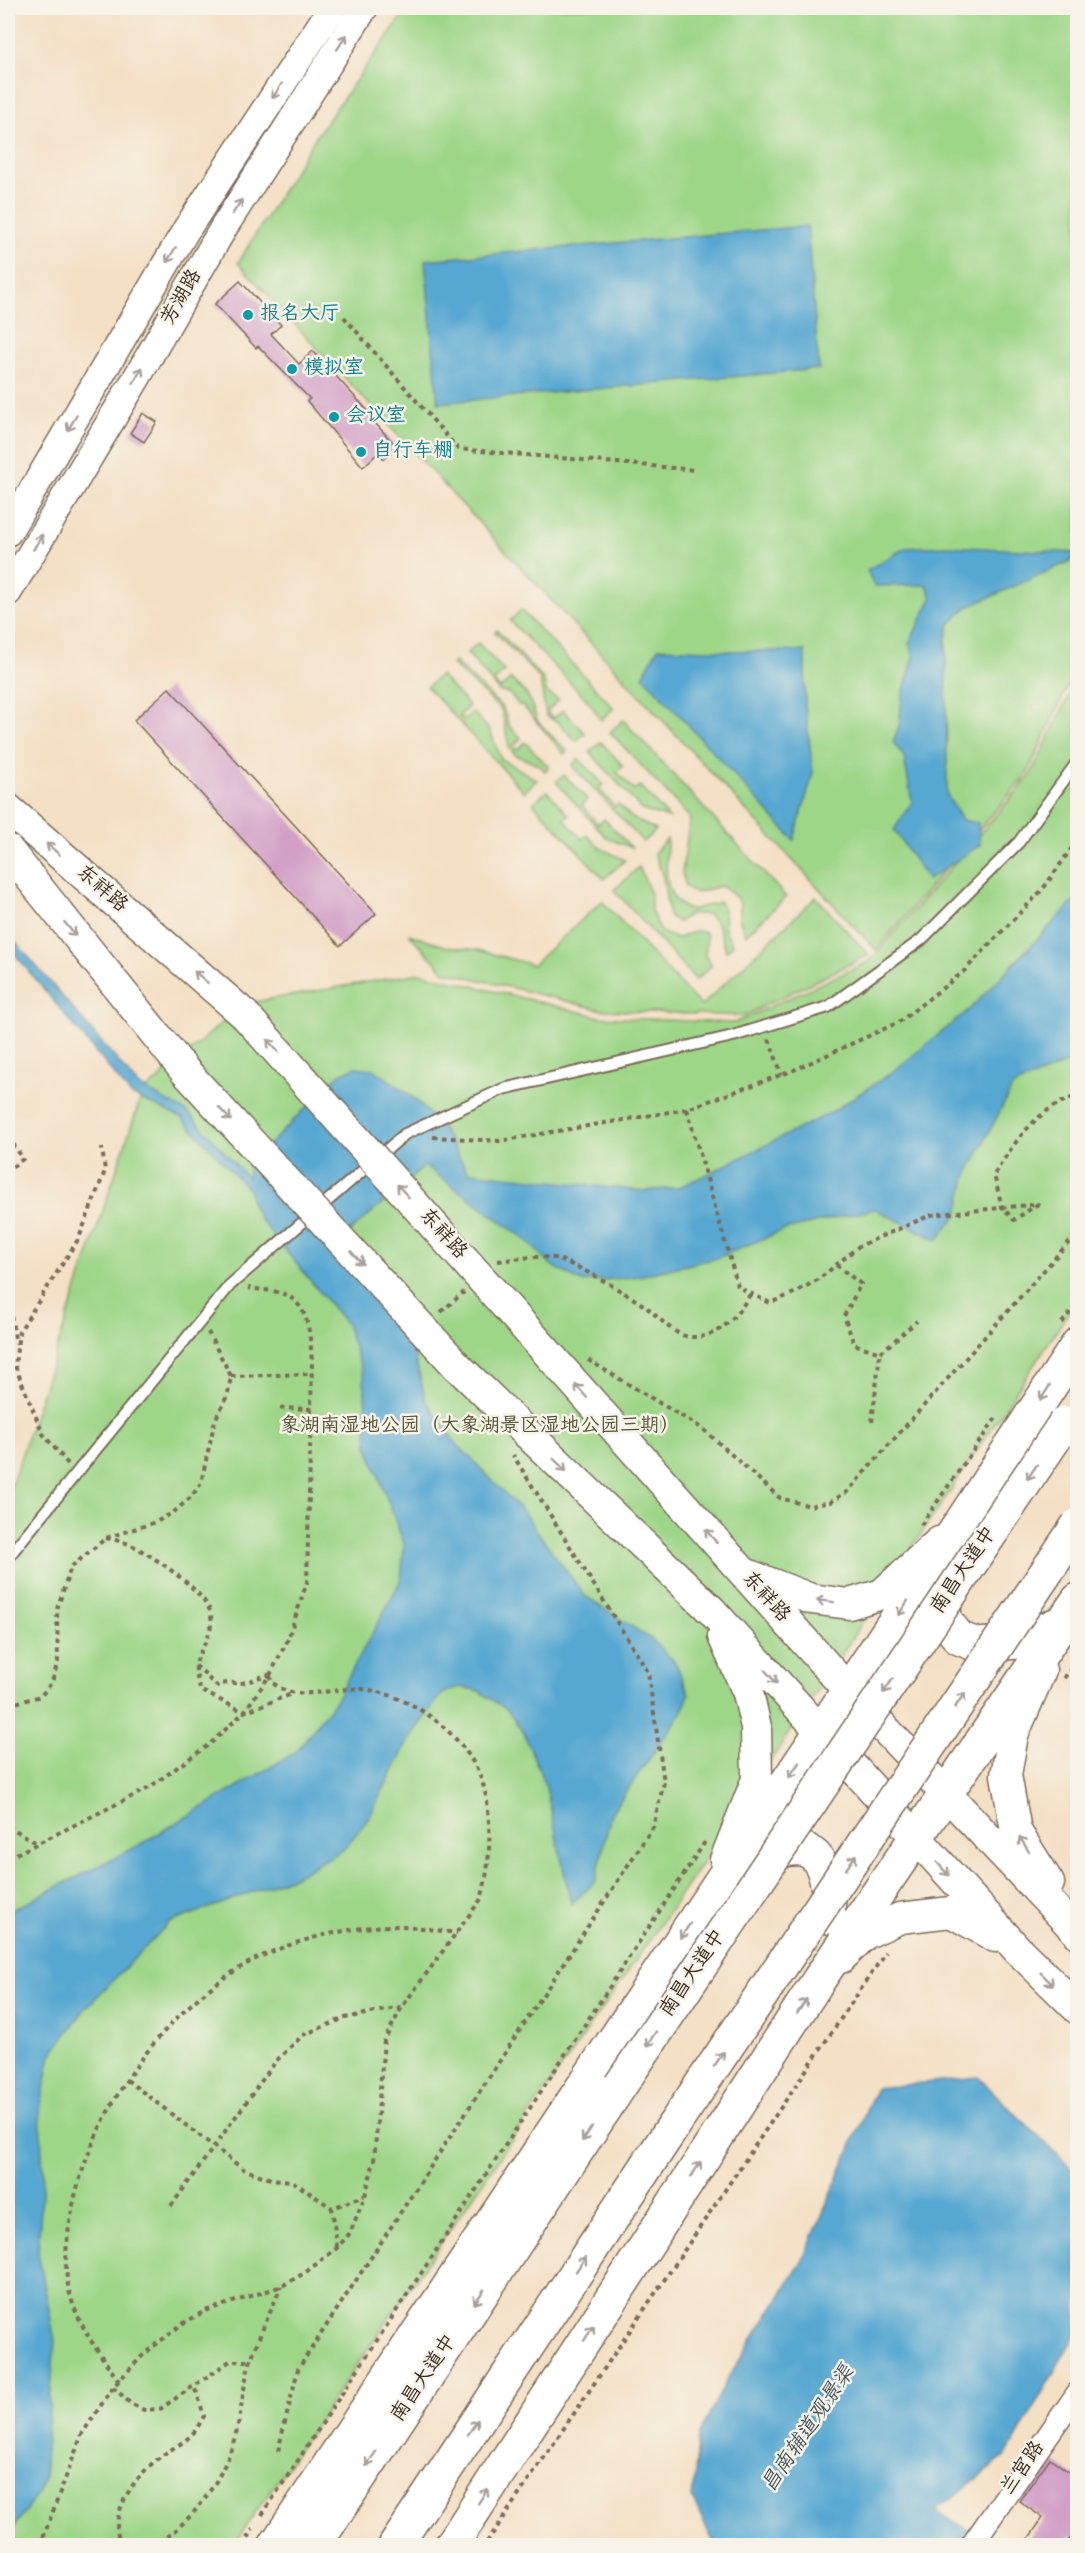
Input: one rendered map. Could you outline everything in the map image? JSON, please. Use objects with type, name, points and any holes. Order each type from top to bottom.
[{"type":"highway","points":[[265,2536],[715,1886],[960,1524],[1067,1337]]},
{"type":"highway","name":"南昌大道中","points":[[314,2546],[1071,1414]]},
{"type":"highway","points":[[960,1524],[943,1592],[945,1620],[959,1638],[977,1645],[1018,1642],[1070,1611]]},
{"type":"highway","points":[[394,2546],[1077,1525]]},
{"type":"highway","points":[[451,2546],[820,1978],[1070,1611]]},
{"type":"highway","points":[[715,1886],[761,1855],[792,1848],[808,1851],[821,1865],[830,1901],[820,1978]]},
{"type":"main road","name":"东祥路","points":[[8,809],[245,1015],[848,1690],[1077,1931]]},
{"type":"main road","points":[[8,850],[185,1071],[457,1366],[712,1611],[915,1838],[1016,1948],[1077,2009]]},
{"type":"main road","points":[[741,1572],[811,1599],[849,1604],[882,1594],[960,1524]]},
{"type":"main road","points":[[712,1611],[748,1693],[756,1727],[757,1779],[715,1886]]},
{"type":"main road","points":[[1070,1611],[1012,1735],[1006,1775],[1016,1831],[1077,1931]]},
{"type":"main road","points":[[820,1978],[865,1934],[900,1918],[951,1912],[1016,1948]]},
{"type":"street","name":"芳湖路","points":[[8,532],[186,230],[332,8]]},
{"type":"street","name":"芳湖路","points":[[8,592],[224,227],[364,8]]},
{"type":"street","name":"兰宫路","points":[[971,2546],[1077,2392]]},
{"type":"lane","points":[[8,1557],[230,1285],[402,1136],[502,1089],[733,1036],[828,1007],[921,940],[1019,842],[1077,760]]},
{"type":"path","points":[[344,317],[458,449],[696,470]]},
{"type":"path","points":[[402,1136],[500,1141],[687,1109],[782,1075],[899,1022],[963,972],[1043,889],[1077,838]]},
{"type":"path","points":[[764,1027],[782,1075]]},
{"type":"path","points":[[687,1109],[738,1287],[770,1303],[795,1293],[859,1246],[931,1215],[1002,1207],[1038,1204],[1014,1220],[1002,1207],[994,1175],[1012,1145],[1042,1114],[1061,1100],[1077,1096]]},
{"type":"path","points":[[8,1136],[23,1159],[8,1170]]},
{"type":"path","points":[[76,1473],[43,1434],[15,1366],[19,1332],[79,1238],[105,1171],[102,1148]]},
{"type":"path","points":[[582,1356],[703,1429],[780,1498],[810,1506],[830,1502],[848,1492],[1077,1232]]},
{"type":"path","points":[[489,1269],[497,1261],[526,1257],[555,1258],[628,1297],[645,1307],[672,1329],[691,1337],[711,1334],[735,1318],[751,1293]]},
{"type":"path","points":[[836,1265],[861,1284],[843,1316],[854,1344],[880,1353]]},
{"type":"path","points":[[8,1858],[147,1789],[211,1743],[244,1712],[270,1675],[288,1639],[307,1582],[312,1374],[309,1333],[305,1312],[286,1295],[230,1285]]},
{"type":"path","points":[[441,1312],[465,1290]]},
{"type":"path","points":[[8,1298],[17,1350]]},
{"type":"path","points":[[1067,1337],[1077,1302]]},
{"type":"path","points":[[8,1705],[41,1696],[52,1682],[58,1661],[57,1609],[71,1567],[106,1538],[156,1522],[174,1512],[192,1496],[201,1483],[215,1420],[228,1394],[231,1376],[201,1320]]},
{"type":"path","points":[[872,1422],[880,1353],[916,1321]]},
{"type":"path","points":[[8,1362],[15,1366]]},
{"type":"path","points":[[231,1376],[312,1374]]},
{"type":"path","points":[[280,1408],[311,1409]]},
{"type":"path","points":[[915,1533],[1003,1408]]},
{"type":"path","points":[[278,2451],[298,2369],[653,1827],[664,1782],[648,1672],[512,1455]]},
{"type":"path","points":[[40,2546],[82,2434],[113,2387],[144,2354],[182,2324],[205,2311],[282,2286],[306,2272],[337,2248],[350,2233],[365,2196],[374,2161],[384,2041],[402,2007],[481,1899],[487,1880],[489,1848],[487,1807],[482,1781],[463,1749],[432,1718],[413,1705],[363,1689],[292,1694],[244,1712],[200,1690],[195,1666],[209,1637],[212,1614],[200,1595],[188,1583],[128,1544],[106,1538]]},
{"type":"path","points":[[195,1666],[203,1670],[209,1680],[217,1686],[226,1682],[245,1682],[252,1678],[270,1675]]},
{"type":"path","points":[[270,1675],[271,1681],[279,1690],[292,1694]]},
{"type":"path","points":[[8,1826],[36,1843]]},
{"type":"path","points":[[261,2516],[711,1833]]},
{"type":"path","points":[[119,2381],[84,2331],[69,2290],[66,2247],[74,2194],[97,2130],[127,2080],[185,2011],[223,1980],[262,1956],[310,1939],[358,1929],[403,1926],[458,1933]]},
{"type":"path","points":[[485,2546],[885,1953],[893,1948]]},
{"type":"path","points":[[171,2206],[276,2061],[303,2035],[345,2018],[402,2007]]},
{"type":"path","points":[[127,2080],[243,2169],[271,2179],[292,2181],[332,2208],[337,2248]]},
{"type":"path","points":[[332,2208],[365,2196]]},
{"type":"path","points":[[151,2546],[176,2528],[200,2505],[227,2460],[235,2438],[243,2387],[250,2361],[282,2286]]},
{"type":"path","points":[[113,2387],[130,2403],[144,2410],[160,2409],[230,2361],[250,2361]]},
{"type":"path","points":[[121,2546],[117,2528],[122,2504],[133,2485],[144,2472],[193,2433],[204,2416],[197,2393],[192,2386]]},
{"type":"path","points":[[242,2546],[265,2536]]},
{"type":"green space","points":[[408,8],[1077,8],[1077,666],[1027,774],[876,950],[238,263],[315,138]]},
{"type":"green space","points":[[521,610],[614,708],[601,720],[590,703],[510,621]]},
{"type":"green space","points":[[497,630],[543,679],[547,693],[559,700],[548,710],[548,714],[554,718],[563,710],[585,733],[576,741],[559,723],[546,716],[540,679],[495,632]]},
{"type":"green space","points":[[478,643],[504,671],[494,682],[500,689],[511,679],[528,696],[538,722],[567,751],[564,754],[523,706],[519,705],[509,693],[500,692],[467,653]]},
{"type":"green space","points":[[455,662],[503,708],[509,726],[521,738],[513,746],[517,750],[525,742],[549,767],[545,771],[539,765],[515,755],[509,748],[502,711],[452,664]]},
{"type":"green space","points":[[440,675],[469,706],[459,716],[464,720],[473,712],[490,731],[501,759],[537,780],[524,792],[427,687]]},
{"type":"green space","name":"象湖南湿地公园（大象湖景区湿地公园三期）","points":[[1077,679],[1077,1300],[697,1871],[233,2545],[8,2546],[8,1495],[142,1094],[243,1004],[420,973],[600,1017],[734,1023],[870,961],[1030,776]]},
{"type":"green space","points":[[623,720],[786,897],[746,935],[740,921],[740,902],[727,889],[719,886],[695,893],[686,887],[682,873],[690,818],[610,732]]},
{"type":"green space","points":[[601,742],[623,766],[617,772],[634,790],[640,786],[669,818],[642,810],[590,752]]},
{"type":"green space","points":[[579,759],[603,784],[599,789],[615,807],[618,804],[632,818],[656,830],[643,842],[572,765]]},
{"type":"green space","points":[[564,775],[587,799],[582,805],[598,824],[604,819],[632,848],[607,838],[556,782]]},
{"type":"green space","points":[[547,791],[569,815],[564,819],[582,839],[587,835],[600,848],[625,860],[604,879],[533,803]]},
{"type":"green space","points":[[667,839],[667,880],[674,897],[680,905],[690,910],[720,902],[724,909],[725,930],[733,945],[726,951],[718,925],[708,914],[690,914],[678,922],[669,916],[663,877],[654,853]]},
{"type":"green space","points":[[639,867],[651,894],[651,911],[661,932],[677,939],[694,931],[705,932],[707,936],[705,956],[712,965],[696,980],[614,890]]},
{"type":"green space","points":[[816,897],[869,955],[743,1016],[602,1010],[444,971],[409,934],[445,946],[478,950],[533,965],[602,901],[701,1006]]},
{"type":"water","points":[[807,226],[819,369],[438,403],[425,260]]},
{"type":"water","points":[[946,546],[1077,553],[1077,558],[966,608],[950,624],[946,638],[947,795],[962,820],[978,823],[980,845],[928,880],[894,830],[912,802],[904,757],[893,742],[899,726],[902,697],[914,657],[909,643],[932,598],[927,585],[874,586],[867,570],[905,548]]},
{"type":"water","points":[[658,648],[805,651],[805,704],[813,773],[794,840],[643,676]]},
{"type":"water","points":[[1077,898],[1077,1059],[1013,1086],[966,1177],[958,1214],[937,1240],[875,1209],[784,1230],[717,1258],[634,1277],[581,1282],[551,1265],[525,1239],[425,1166],[335,1245],[409,1334],[426,1401],[456,1443],[523,1512],[585,1596],[651,1639],[675,1662],[689,1694],[683,1711],[611,1813],[596,1881],[571,1904],[546,1787],[524,1733],[507,1710],[477,1690],[459,1687],[442,1694],[411,1736],[368,1819],[343,1850],[295,1876],[169,1923],[84,2010],[51,2055],[40,2110],[43,2179],[38,2252],[55,2341],[44,2475],[39,2492],[8,2535],[8,1912],[134,1848],[296,1752],[337,1698],[401,1580],[404,1544],[368,1447],[364,1377],[346,1324],[259,1218],[251,1202],[250,1191],[182,1118],[131,1095],[8,946],[8,933],[139,1086],[189,1113],[248,1178],[248,1166],[340,1074],[356,1067],[374,1069],[415,1099],[441,1126],[468,1172],[643,1191],[677,1188],[710,1173],[830,1113],[890,1074],[971,1008]]},
{"type":"water","name":"昌南辅道观景渠","points":[[978,2077],[1078,2175],[1077,2331],[1007,2455],[935,2511],[995,2545],[715,2545],[692,2498],[699,2435],[729,2376],[802,2262],[876,2088]]},
{"type":"building","points":[[240,281],[281,325],[271,334],[299,364],[313,351],[377,421],[375,423],[397,447],[384,459],[378,453],[363,467],[307,401],[310,399],[258,346],[256,348],[215,304]]},
{"type":"building","points":[[143,413],[157,422],[144,442],[130,433]]},
{"type":"building","points":[[169,688],[376,914],[340,946],[134,720]]},
{"type":"building","points":[[1050,2458],[1077,2478],[1077,2541],[1071,2537],[1065,2546],[1037,2546],[1028,2539],[1043,2518],[1019,2501]]},
{"type":"place","name":"报名大厅","points":[[248,315]]},
{"type":"place","name":"模拟室","points":[[292,369]]},
{"type":"place","name":"会议室","points":[[334,417]]},
{"type":"place","name":"自行车棚","points":[[361,452]]}]
